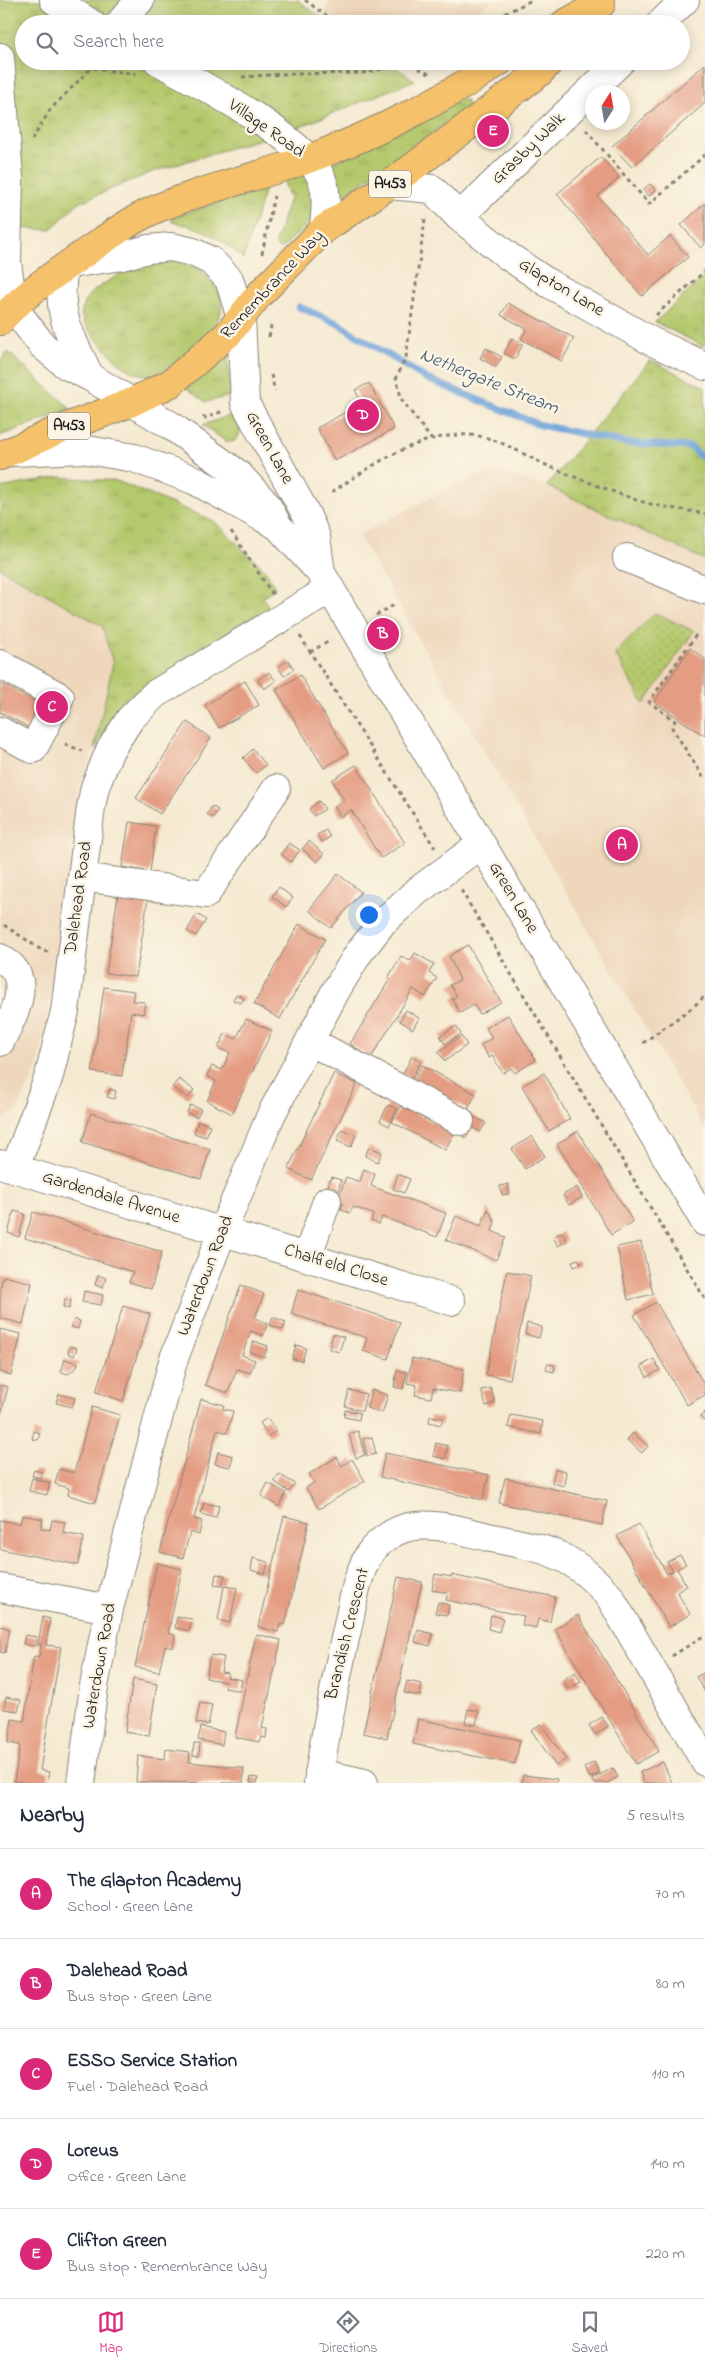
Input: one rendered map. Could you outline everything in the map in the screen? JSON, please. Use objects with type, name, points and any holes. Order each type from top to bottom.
[{"type":"highway","points":[[584,15],[597,9]]},
{"type":"highway","points":[[6,314],[39,285],[120,228],[156,209],[309,158],[406,116],[487,70]]},
{"type":"highway","name":"Remembrance Way","points":[[4,454],[130,403],[171,383],[213,348],[286,266],[324,229],[389,185],[542,70]]},
{"type":"street","points":[[54,0],[78,15]]},
{"type":"street","points":[[127,15],[140,0]]},
{"type":"street","points":[[669,15],[685,0]]},
{"type":"street","points":[[0,57],[8,178],[6,314]]},
{"type":"street","name":"Village Road","points":[[173,70],[267,125],[309,158],[320,174],[327,198],[324,229]]},
{"type":"street","name":"Grasby Walk","points":[[459,217],[612,70]]},
{"type":"street","points":[[389,185],[432,189],[437,149]]},
{"type":"street","name":"Glapton Lane","points":[[432,189],[459,217],[508,256],[548,283],[640,335],[705,366]]},
{"type":"street","name":"Green Lane","points":[[67,266],[122,256],[148,249],[171,248],[193,252],[211,261],[229,279],[241,318],[245,403],[306,514],[316,537],[325,581]]},
{"type":"street","points":[[67,266],[60,290],[61,308],[68,329],[90,377]]},
{"type":"street","name":"Green Lane","points":[[6,314],[66,366],[90,377],[130,403],[170,425],[238,474],[266,504],[278,526],[325,581],[705,1222]]},
{"type":"street","name":"Green Lane","points":[[4,454],[82,449],[134,458],[194,480],[278,526]]},
{"type":"street","points":[[627,558],[705,590]]},
{"type":"street","name":"Dalehead Road","points":[[7,1166],[55,1054],[65,1011],[94,794],[104,762],[130,719],[155,694],[325,581]]},
{"type":"street","points":[[0,664],[60,697],[34,749],[0,731]]},
{"type":"street","points":[[82,877],[206,894],[276,788]]},
{"type":"street","name":"Waterdown Road","points":[[81,1783],[94,1686],[109,1609],[173,1361],[222,1232],[271,1115],[335,992],[358,954],[383,922],[416,892],[481,844]]},
{"type":"street","points":[[0,958],[13,968],[18,980],[19,990],[16,1010],[0,1042]]},
{"type":"street","points":[[310,1041],[460,1121]]},
{"type":"street","name":"Gardendale Avenue","points":[[7,1166],[222,1232]]},
{"type":"street","points":[[307,1258],[327,1201]]},
{"type":"street","name":"Chalfield Close","points":[[222,1232],[451,1301]]},
{"type":"street","name":"Brandish Crescent","points":[[318,1778],[326,1726],[358,1579],[368,1556],[386,1537],[409,1527],[439,1526],[547,1550],[571,1561],[592,1576],[610,1597],[705,1762]]},
{"type":"street","points":[[0,1588],[109,1609]]},
{"type":"street","points":[[318,1778],[364,1783]]},
{"type":"path","points":[[305,0],[324,15]]},
{"type":"path","points":[[504,15],[532,0]]},
{"type":"path","points":[[422,70],[434,76]]},
{"type":"path","points":[[570,110],[649,204],[705,155]]},
{"type":"path","points":[[262,254],[276,186]]},
{"type":"path","points":[[425,217],[406,357],[396,379],[402,400],[431,439]]},
{"type":"path","points":[[640,335],[644,326],[705,271]]},
{"type":"path","points":[[268,343],[272,321],[276,314]]},
{"type":"path","points":[[270,367],[275,392]]},
{"type":"path","points":[[198,414],[206,418],[231,408]]},
{"type":"path","points":[[332,492],[388,455],[431,439],[458,434],[486,436],[518,450],[545,465],[634,499],[705,514]]},
{"type":"path","points":[[227,524],[274,598]]},
{"type":"path","points":[[297,632],[440,857]]},
{"type":"path","points":[[696,635],[649,702],[675,721],[672,728],[705,780]]},
{"type":"path","points":[[42,733],[104,762]]},
{"type":"path","points":[[458,885],[705,1299]]},
{"type":"path","points":[[4,925],[43,951],[72,956]]},
{"type":"path","points":[[643,1043],[694,1007],[705,996]]},
{"type":"path","points":[[653,1669],[705,1635]]},
{"type":"shaded area","points":[[332,0],[493,0],[474,15],[330,15],[324,11]]},
{"type":"shaded area","points":[[501,472],[547,486],[705,560],[705,1130],[358,535],[471,477]]},
{"type":"shaded area","points":[[0,568],[102,626],[113,663],[94,750],[80,787],[64,918],[38,1067],[17,1110],[0,1121]]},
{"type":"green space","points":[[0,0],[298,0],[317,15],[15,15],[15,70],[399,70],[415,80],[299,127],[152,172],[78,203],[50,230],[0,227]]},
{"type":"green space","points":[[461,100],[466,100],[469,107],[344,195],[327,166]]},
{"type":"green space","points":[[306,172],[313,181],[316,213],[310,222],[280,250],[275,244],[290,198],[283,180]]},
{"type":"green space","points":[[266,186],[243,259],[210,234],[193,227],[172,222],[172,218]]},
{"type":"green space","points":[[170,261],[196,268],[209,278],[221,300],[220,315],[206,335],[169,368],[156,374],[139,374],[119,363],[96,339],[84,322],[82,308],[90,294],[124,272],[148,262]]},
{"type":"green space","points":[[705,276],[705,347],[655,322]]},
{"type":"green space","points":[[8,352],[71,409],[0,436],[0,362]]},
{"type":"green space","points":[[223,356],[228,357],[230,396],[206,402],[186,388]]},
{"type":"green space","points":[[650,360],[705,387],[705,560],[547,486]]},
{"type":"green space","points":[[236,413],[240,433],[232,442],[225,441],[203,425]]},
{"type":"green space","points":[[59,477],[117,481],[214,521],[266,571],[275,588],[263,598],[269,607],[122,701],[94,750],[113,663],[102,626],[0,568],[0,488]]},
{"type":"green space","points":[[655,613],[694,631],[644,704],[615,654]]},
{"type":"building","points":[[705,64],[705,103],[632,167],[612,146]]},
{"type":"building","points":[[601,157],[619,178],[598,196],[648,255],[670,236],[688,257],[642,296],[557,194]]},
{"type":"building","points":[[650,184],[656,190],[649,196],[643,190]]},
{"type":"building","points":[[705,203],[705,244],[701,248],[681,225]]},
{"type":"building","points":[[508,303],[574,338],[562,361],[521,339],[527,329],[501,315]]},
{"type":"building","points":[[512,338],[523,344],[515,359],[504,353]]},
{"type":"building","points":[[486,348],[502,357],[496,367],[480,358]]},
{"type":"building","points":[[369,383],[394,429],[335,461],[317,428],[362,403],[355,390]]},
{"type":"building","points":[[690,648],[705,659],[705,736],[654,702]]},
{"type":"building","points":[[288,660],[294,669],[284,676],[278,667]]},
{"type":"building","points":[[269,672],[276,681],[264,689],[258,680]]},
{"type":"building","points":[[300,675],[348,753],[324,768],[276,690]]},
{"type":"building","points":[[245,681],[259,705],[219,728],[205,705]]},
{"type":"building","points":[[0,683],[45,707],[33,730],[0,712]]},
{"type":"building","points":[[187,722],[211,738],[160,814],[136,798]]},
{"type":"building","points":[[253,749],[266,765],[256,773],[243,758]]},
{"type":"building","points":[[356,765],[405,843],[381,858],[351,810],[341,817],[334,806],[344,800],[332,780]]},
{"type":"building","points":[[319,801],[325,809],[314,816],[309,809]]},
{"type":"building","points":[[212,806],[218,810],[213,818],[207,814]]},
{"type":"building","points":[[129,822],[156,826],[150,872],[122,867]]},
{"type":"building","points":[[326,830],[330,837],[322,842],[317,835]]},
{"type":"building","points":[[309,841],[324,854],[317,862],[302,849]]},
{"type":"building","points":[[289,843],[300,850],[291,862],[281,854]]},
{"type":"building","points":[[338,874],[361,892],[331,928],[309,910]]},
{"type":"building","points":[[279,887],[293,898],[286,907],[272,896]]},
{"type":"building","points":[[119,888],[149,892],[136,977],[106,973]]},
{"type":"building","points":[[197,914],[206,920],[196,936],[187,931]]},
{"type":"building","points":[[299,924],[325,939],[280,1019],[254,1004]]},
{"type":"building","points":[[468,945],[501,1002],[480,1014],[474,1005],[460,1013],[452,999],[457,996],[450,985],[460,980],[449,956]]},
{"type":"building","points":[[415,953],[434,964],[429,973],[437,978],[425,997],[413,989],[371,1058],[350,1044],[390,979],[388,978],[401,956],[410,961]]},
{"type":"building","points":[[104,987],[134,991],[132,1001],[145,1002],[143,1014],[131,1012],[122,1076],[92,1072]]},
{"type":"building","points":[[236,994],[244,998],[241,1003],[233,1000]]},
{"type":"building","points":[[406,1010],[419,1018],[413,1029],[400,1021]]},
{"type":"building","points":[[508,1015],[536,1060],[515,1073],[511,1068],[503,1073],[492,1056],[489,1058],[481,1045],[492,1038],[486,1028]]},
{"type":"building","points":[[246,1019],[272,1031],[232,1114],[207,1101],[216,1081],[207,1076],[212,1066],[222,1070],[230,1053],[218,1048],[225,1034],[236,1039]]},
{"type":"building","points":[[456,1026],[461,1034],[445,1044],[440,1036]]},
{"type":"building","points":[[461,1036],[467,1045],[445,1061],[438,1052]]},
{"type":"building","points":[[412,1056],[421,1061],[412,1079],[403,1074]]},
{"type":"building","points":[[422,1065],[476,1094],[468,1109],[414,1081]]},
{"type":"building","points":[[334,1073],[357,1084],[311,1180],[288,1169]]},
{"type":"building","points":[[544,1073],[570,1119],[549,1131],[522,1086]]},
{"type":"building","points":[[179,1079],[194,1090],[188,1098],[172,1087]]},
{"type":"building","points":[[110,1089],[116,1091],[114,1099],[107,1097]]},
{"type":"building","points":[[190,1105],[201,1109],[197,1117],[187,1113]]},
{"type":"building","points":[[388,1105],[397,1109],[389,1126],[380,1121]]},
{"type":"building","points":[[401,1106],[454,1133],[445,1150],[392,1122]]},
{"type":"building","points":[[91,1113],[210,1149],[201,1179],[82,1142]]},
{"type":"building","points":[[469,1114],[486,1123],[480,1132],[464,1123]]},
{"type":"building","points":[[198,1121],[210,1125],[206,1137],[194,1133]]},
{"type":"building","points":[[464,1126],[470,1130],[466,1138],[459,1134]]},
{"type":"building","points":[[342,1129],[356,1135],[351,1147],[337,1141]]},
{"type":"building","points":[[578,1131],[633,1222],[611,1235],[557,1144]]},
{"type":"building","points":[[532,1136],[545,1156],[525,1169],[512,1149]]},
{"type":"building","points":[[369,1147],[382,1152],[378,1162],[365,1156]]},
{"type":"building","points":[[364,1169],[375,1174],[371,1186],[446,1213],[437,1237],[382,1217],[379,1224],[371,1221],[373,1214],[353,1207],[350,1213],[341,1210],[343,1203],[337,1201],[346,1177],[360,1182]]},
{"type":"building","points":[[398,1174],[410,1179],[404,1193],[393,1189]]},
{"type":"building","points":[[331,1177],[341,1180],[336,1198],[325,1195]]},
{"type":"building","points":[[508,1184],[509,1194],[502,1195],[500,1186]]},
{"type":"building","points":[[577,1187],[582,1197],[569,1205],[563,1195]]},
{"type":"building","points":[[488,1209],[495,1222],[492,1231],[506,1237],[496,1260],[446,1240],[456,1216],[481,1226]]},
{"type":"building","points":[[14,1211],[25,1214],[19,1237],[8,1233]]},
{"type":"building","points":[[33,1212],[162,1252],[151,1289],[129,1282],[133,1272],[25,1238]]},
{"type":"building","points":[[562,1232],[567,1241],[558,1246],[553,1237]]},
{"type":"building","points":[[641,1242],[653,1294],[628,1300],[617,1247]]},
{"type":"building","points":[[579,1259],[581,1264],[574,1267],[572,1261]]},
{"type":"building","points":[[507,1271],[531,1276],[510,1379],[486,1375]]},
{"type":"building","points":[[98,1275],[106,1278],[103,1288],[95,1285]]},
{"type":"building","points":[[3,1276],[32,1283],[23,1324],[0,1318],[0,1289]]},
{"type":"building","points":[[241,1285],[264,1294],[255,1318],[268,1323],[263,1336],[251,1331],[242,1355],[255,1360],[250,1373],[237,1369],[228,1393],[205,1385]]},
{"type":"building","points":[[298,1290],[400,1322],[388,1359],[363,1351],[367,1338],[291,1314]]},
{"type":"building","points":[[84,1291],[103,1295],[101,1305],[82,1302]]},
{"type":"building","points":[[65,1299],[71,1300],[69,1309],[63,1307]]},
{"type":"building","points":[[656,1302],[705,1386],[705,1395],[687,1405],[634,1315]]},
{"type":"building","points":[[123,1306],[150,1314],[123,1401],[96,1392]]},
{"type":"building","points":[[273,1317],[286,1322],[283,1330],[270,1325]]},
{"type":"building","points":[[74,1319],[80,1321],[78,1329],[71,1327]]},
{"type":"building","points":[[527,1323],[542,1327],[539,1338],[525,1334]]},
{"type":"building","points":[[0,1329],[21,1334],[11,1375],[0,1372]]},
{"type":"building","points":[[333,1334],[344,1337],[339,1352],[329,1349]]},
{"type":"building","points":[[254,1341],[268,1346],[264,1357],[250,1352]]},
{"type":"building","points":[[296,1345],[306,1348],[302,1361],[292,1359]]},
{"type":"building","points":[[70,1346],[77,1348],[74,1356],[68,1353]]},
{"type":"building","points":[[412,1358],[464,1369],[460,1393],[433,1388],[431,1398],[415,1395],[417,1385],[407,1383]]},
{"type":"building","points":[[65,1359],[78,1363],[77,1367],[68,1374],[61,1372]]},
{"type":"building","points":[[654,1359],[660,1370],[647,1377],[641,1366]]},
{"type":"building","points":[[547,1364],[555,1365],[554,1372],[546,1370]]},
{"type":"building","points":[[397,1370],[407,1372],[403,1389],[394,1387]]},
{"type":"building","points":[[0,1385],[8,1387],[1,1415],[0,1415]]},
{"type":"building","points":[[491,1388],[495,1403],[486,1406],[481,1390]]},
{"type":"building","points":[[349,1390],[366,1394],[362,1411],[345,1406]]},
{"type":"building","points":[[372,1390],[388,1395],[382,1413],[367,1408]]},
{"type":"building","points":[[59,1394],[75,1398],[72,1407],[56,1403]]},
{"type":"building","points":[[201,1399],[224,1405],[223,1409],[233,1411],[227,1433],[217,1430],[194,1519],[202,1521],[199,1535],[190,1532],[183,1558],[160,1552]]},
{"type":"building","points":[[92,1407],[120,1415],[95,1503],[68,1495],[69,1488],[55,1484],[59,1469],[74,1473]]},
{"type":"building","points":[[345,1410],[360,1413],[359,1420],[344,1417]]},
{"type":"building","points":[[705,1412],[705,1422],[700,1417]]},
{"type":"building","points":[[511,1415],[543,1421],[541,1434],[508,1427]]},
{"type":"building","points":[[430,1416],[443,1418],[441,1425],[429,1422]]},
{"type":"building","points":[[267,1418],[276,1431],[269,1436],[260,1423]]},
{"type":"building","points":[[34,1431],[40,1433],[38,1440],[32,1439]]},
{"type":"building","points":[[358,1431],[365,1455],[356,1458],[349,1434]]},
{"type":"building","points":[[633,1433],[648,1446],[642,1453],[627,1440]]},
{"type":"building","points":[[372,1437],[376,1454],[367,1456],[363,1439]]},
{"type":"building","points":[[436,1443],[448,1446],[445,1459],[433,1456]]},
{"type":"building","points":[[218,1452],[233,1456],[230,1467],[215,1464]]},
{"type":"building","points":[[385,1453],[489,1475],[483,1500],[380,1477]]},
{"type":"building","points":[[337,1457],[342,1466],[352,1459],[365,1481],[319,1509],[306,1488],[315,1482],[309,1474]]},
{"type":"building","points":[[555,1469],[566,1471],[564,1486],[552,1483]]},
{"type":"building","points":[[34,1470],[42,1472],[40,1478],[32,1476]]},
{"type":"building","points":[[279,1474],[295,1484],[289,1492],[274,1481]]},
{"type":"building","points":[[32,1478],[50,1483],[47,1495],[29,1491]]},
{"type":"building","points":[[505,1478],[607,1501],[602,1525],[499,1503]]},
{"type":"building","points":[[268,1483],[286,1493],[279,1507],[261,1496]]},
{"type":"building","points":[[204,1503],[219,1506],[216,1518],[201,1514]]},
{"type":"building","points":[[22,1515],[43,1519],[41,1528],[50,1530],[52,1520],[65,1522],[63,1533],[84,1537],[78,1565],[0,1549],[0,1520],[20,1524]]},
{"type":"building","points":[[284,1516],[309,1522],[285,1625],[280,1624],[278,1632],[258,1627]]},
{"type":"building","points":[[639,1524],[667,1574],[673,1571],[667,1562],[680,1555],[686,1564],[677,1569],[687,1586],[677,1592],[690,1614],[669,1627],[617,1536]]},
{"type":"building","points":[[253,1558],[268,1562],[265,1574],[251,1570]]},
{"type":"building","points":[[157,1563],[182,1569],[168,1633],[175,1635],[173,1648],[165,1646],[159,1672],[135,1667]]},
{"type":"building","points":[[216,1574],[225,1575],[222,1586],[214,1585]]},
{"type":"building","points":[[435,1574],[451,1577],[451,1575],[555,1597],[550,1622],[538,1619],[536,1628],[522,1625],[524,1616],[446,1600],[448,1593],[432,1590]]},
{"type":"building","points":[[398,1577],[422,1582],[387,1738],[363,1733]]},
{"type":"building","points":[[224,1586],[237,1588],[230,1623],[218,1620]]},
{"type":"building","points":[[438,1602],[449,1605],[447,1615],[435,1613]]},
{"type":"building","points":[[491,1615],[503,1618],[499,1632],[488,1629]]},
{"type":"building","points":[[578,1615],[659,1751],[636,1764],[555,1629]]},
{"type":"building","points":[[43,1617],[50,1619],[46,1645],[61,1647],[40,1770],[49,1772],[47,1783],[27,1783],[14,1781],[20,1745],[8,1743],[12,1719],[24,1721],[34,1656],[39,1657],[41,1644],[38,1644]]},
{"type":"building","points":[[177,1617],[192,1619],[189,1631],[175,1628]]},
{"type":"building","points":[[0,1626],[10,1629],[5,1653],[0,1652]]},
{"type":"building","points":[[418,1630],[433,1634],[430,1646],[415,1642]]},
{"type":"building","points":[[256,1634],[281,1640],[262,1728],[267,1729],[266,1738],[261,1737],[259,1742],[235,1737]]},
{"type":"building","points":[[25,1635],[37,1637],[35,1646],[23,1644]]},
{"type":"building","points":[[210,1655],[224,1657],[221,1672],[228,1673],[227,1677],[242,1680],[240,1691],[225,1688],[226,1682],[206,1678]]},
{"type":"building","points":[[575,1672],[581,1682],[568,1689],[563,1680]]},
{"type":"building","points":[[705,1672],[705,1692],[696,1677]]},
{"type":"building","points":[[133,1679],[157,1684],[149,1736],[125,1732]]},
{"type":"building","points":[[407,1681],[422,1684],[420,1696],[404,1693]]},
{"type":"building","points":[[6,1697],[21,1700],[18,1711],[4,1709]]},
{"type":"building","points":[[200,1703],[212,1705],[208,1725],[196,1723]]},
{"type":"building","points":[[468,1709],[479,1711],[476,1725],[465,1723]]},
{"type":"building","points":[[602,1717],[608,1726],[595,1735],[589,1725]]},
{"type":"building","points":[[418,1719],[520,1740],[515,1764],[413,1744]]},
{"type":"building","points":[[541,1724],[566,1759],[556,1766],[531,1730]]},
{"type":"building","points":[[201,1727],[224,1732],[222,1745],[198,1740]]},
{"type":"building","points":[[194,1743],[200,1743],[199,1756],[193,1755]]},
{"type":"building","points":[[166,1749],[190,1752],[189,1762],[244,1768],[243,1783],[136,1782],[138,1756],[165,1759]]},
{"type":"building","points":[[594,1762],[600,1773],[590,1778],[584,1768]]},
{"type":"building","points":[[663,1762],[672,1783],[644,1783],[640,1772]]},
{"type":"building","points":[[613,1768],[618,1777],[607,1783],[594,1783],[592,1779]]},
{"type":"building","points":[[523,1775],[557,1779],[556,1783],[522,1783]]},
{"type":"building","points":[[251,1777],[258,1778],[257,1783],[250,1783]]},
{"type":"waterway","name":"Nethergate Stream","points":[[299,307],[337,323],[427,379],[540,425],[626,443],[691,447],[705,460]]},
{"type":"place","name":"Clifton Green","points":[[493,131]]},
{"type":"place","name":"Loreus","points":[[363,415]]},
{"type":"place","name":"Dalehead Road","points":[[383,634]]},
{"type":"place","name":"ESSO Service Station","points":[[52,707]]},
{"type":"place","name":"The Glapton Academy","points":[[622,845]]}]
